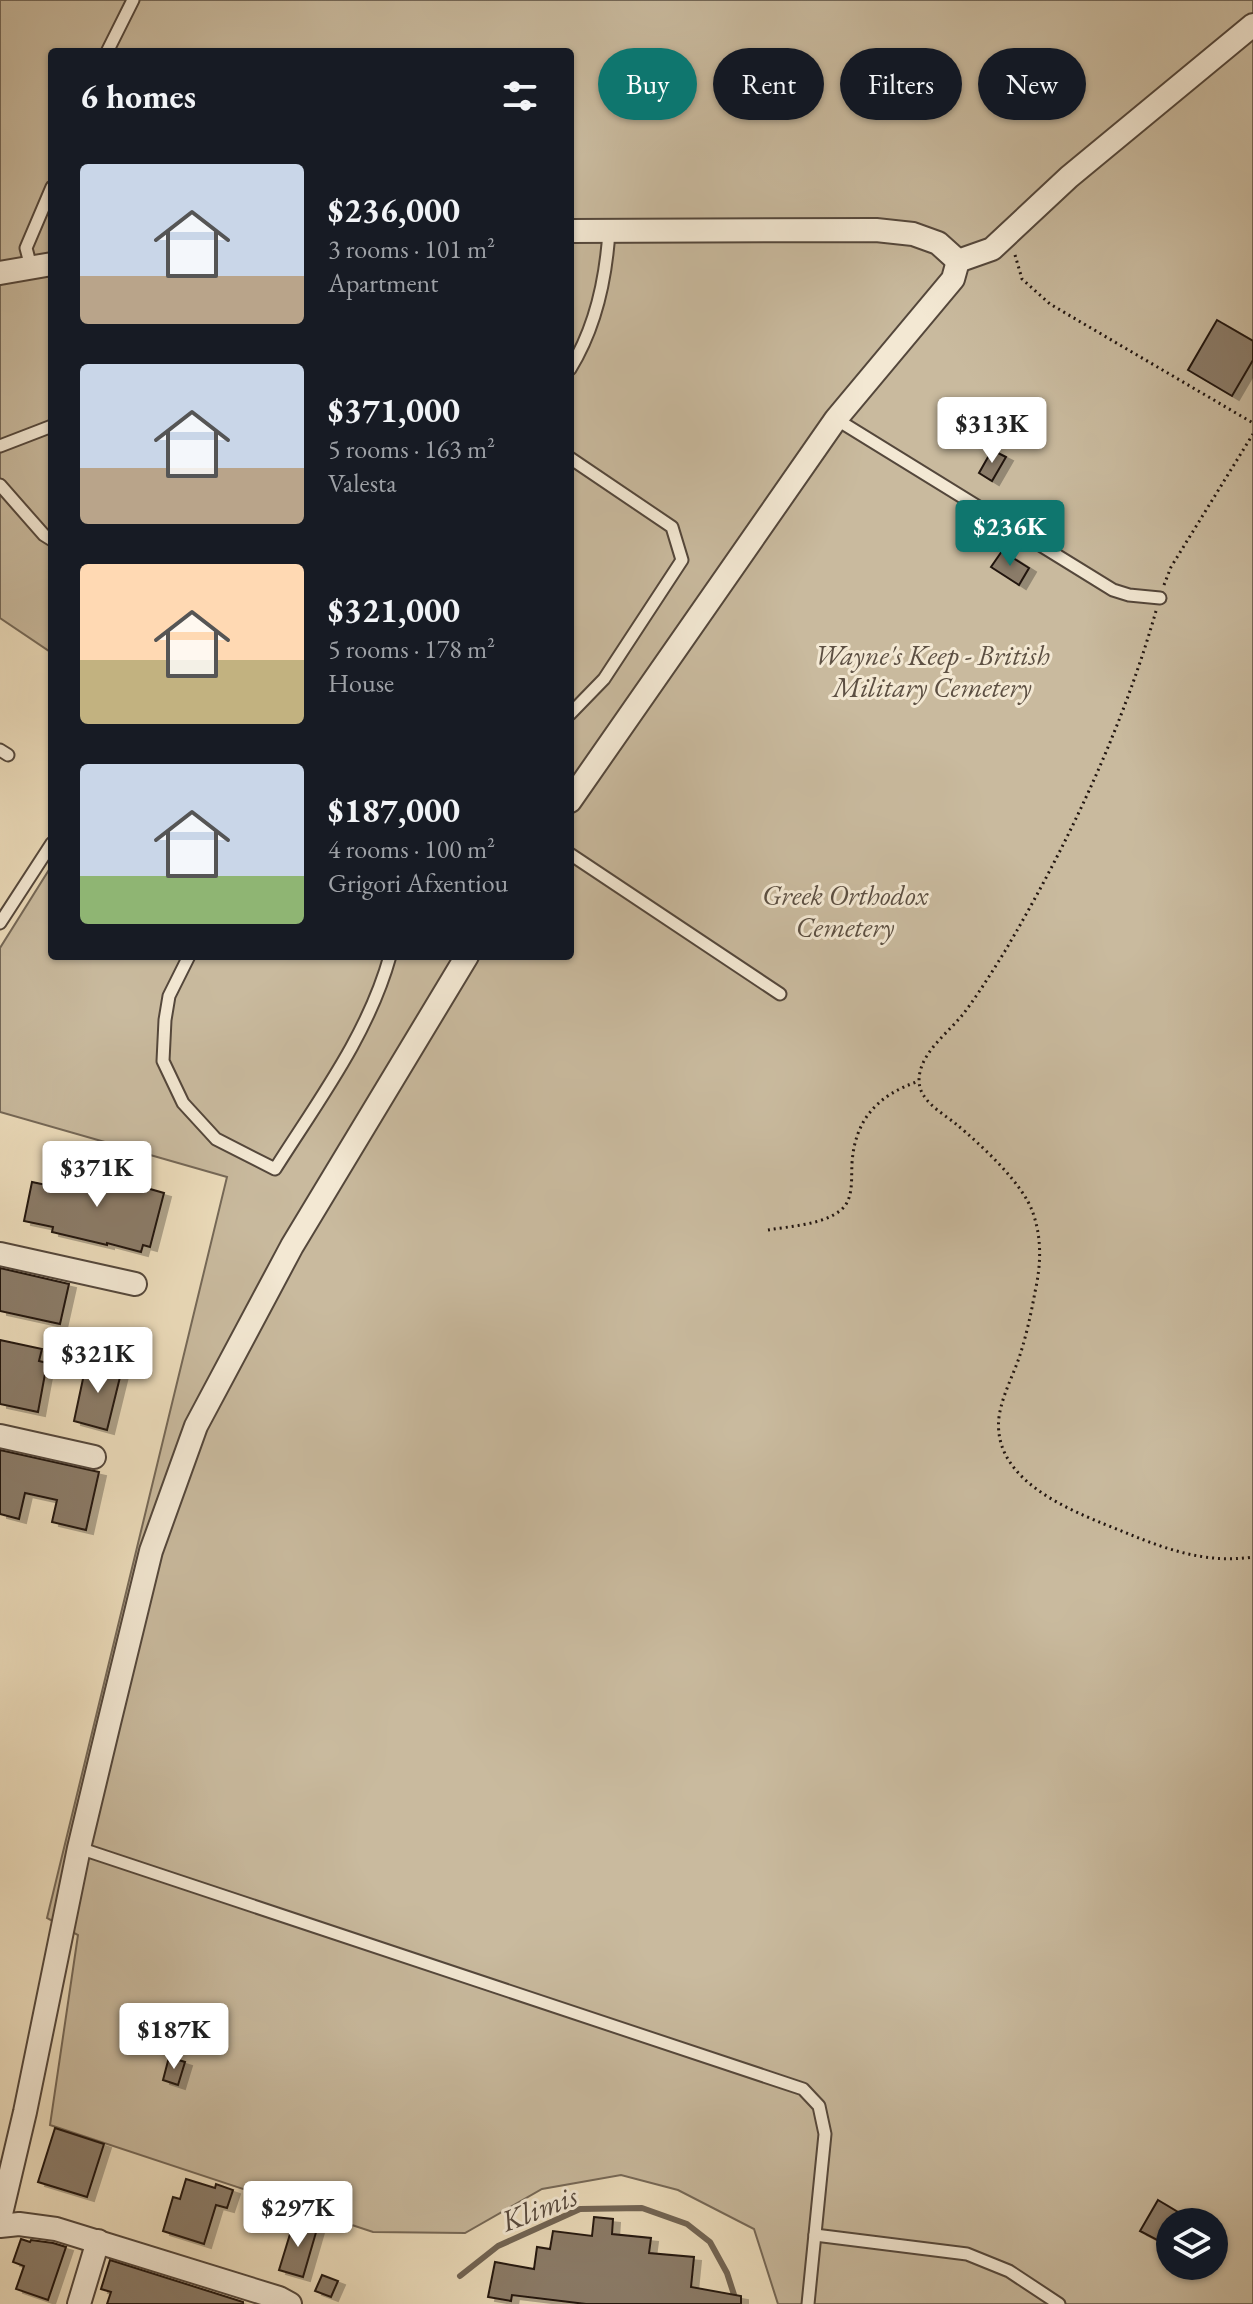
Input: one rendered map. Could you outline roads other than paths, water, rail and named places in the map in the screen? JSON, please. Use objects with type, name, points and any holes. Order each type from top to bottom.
[{"type":"street","points":[[958,261],[992,249],[1069,177],[1253,25]]},
{"type":"street","points":[[574,231],[876,230],[913,234],[938,243],[958,261]]},
{"type":"street","points":[[574,795],[836,419],[953,279],[958,261]]},
{"type":"street","points":[[0,273],[42,265]]},
{"type":"street","points":[[0,2218],[79,1848],[151,1551],[196,1426],[292,1246],[465,960]]},
{"type":"street","points":[[0,1254],[135,1284]]},
{"type":"street","points":[[0,1436],[94,1457]]},
{"type":"street","points":[[0,2226],[39,2226],[98,2241],[290,2304]]},
{"type":"street","points":[[79,2304],[98,2241]]},
{"type":"lane","points":[[109,48],[133,0]]},
{"type":"lane","points":[[42,265],[26,248],[48,196]]},
{"type":"lane","points":[[574,360],[594,318],[607,268],[609,231]]},
{"type":"lane","points":[[836,419],[1113,590],[1160,598]]},
{"type":"lane","points":[[0,446],[48,428]]},
{"type":"lane","points":[[574,461],[672,527],[682,560],[604,679],[574,710]]},
{"type":"lane","points":[[0,485],[48,538]]},
{"type":"lane","points":[[0,923],[48,849]]},
{"type":"lane","points":[[574,857],[780,994]]},
{"type":"lane","points":[[187,960],[169,996],[163,1061],[183,1103],[216,1139],[275,1169],[357,1040],[382,985],[389,960]]},
{"type":"lane","points":[[79,1848],[803,2089],[819,2106],[825,2134],[808,2304]]},
{"type":"lane","points":[[815,2235],[967,2254],[1009,2271],[1059,2304]]},
{"type":"waterway","name":"Klimis","points":[[460,2276],[498,2246],[580,2209],[642,2208],[687,2224],[710,2242],[727,2273],[737,2304]]},
{"type":"park label","name":"Wayne's Keep - British Military Cemetery","points":[[932,671]]},
{"type":"park label","name":"Greek Orthodox Cemetery","points":[[845,911]]}]
